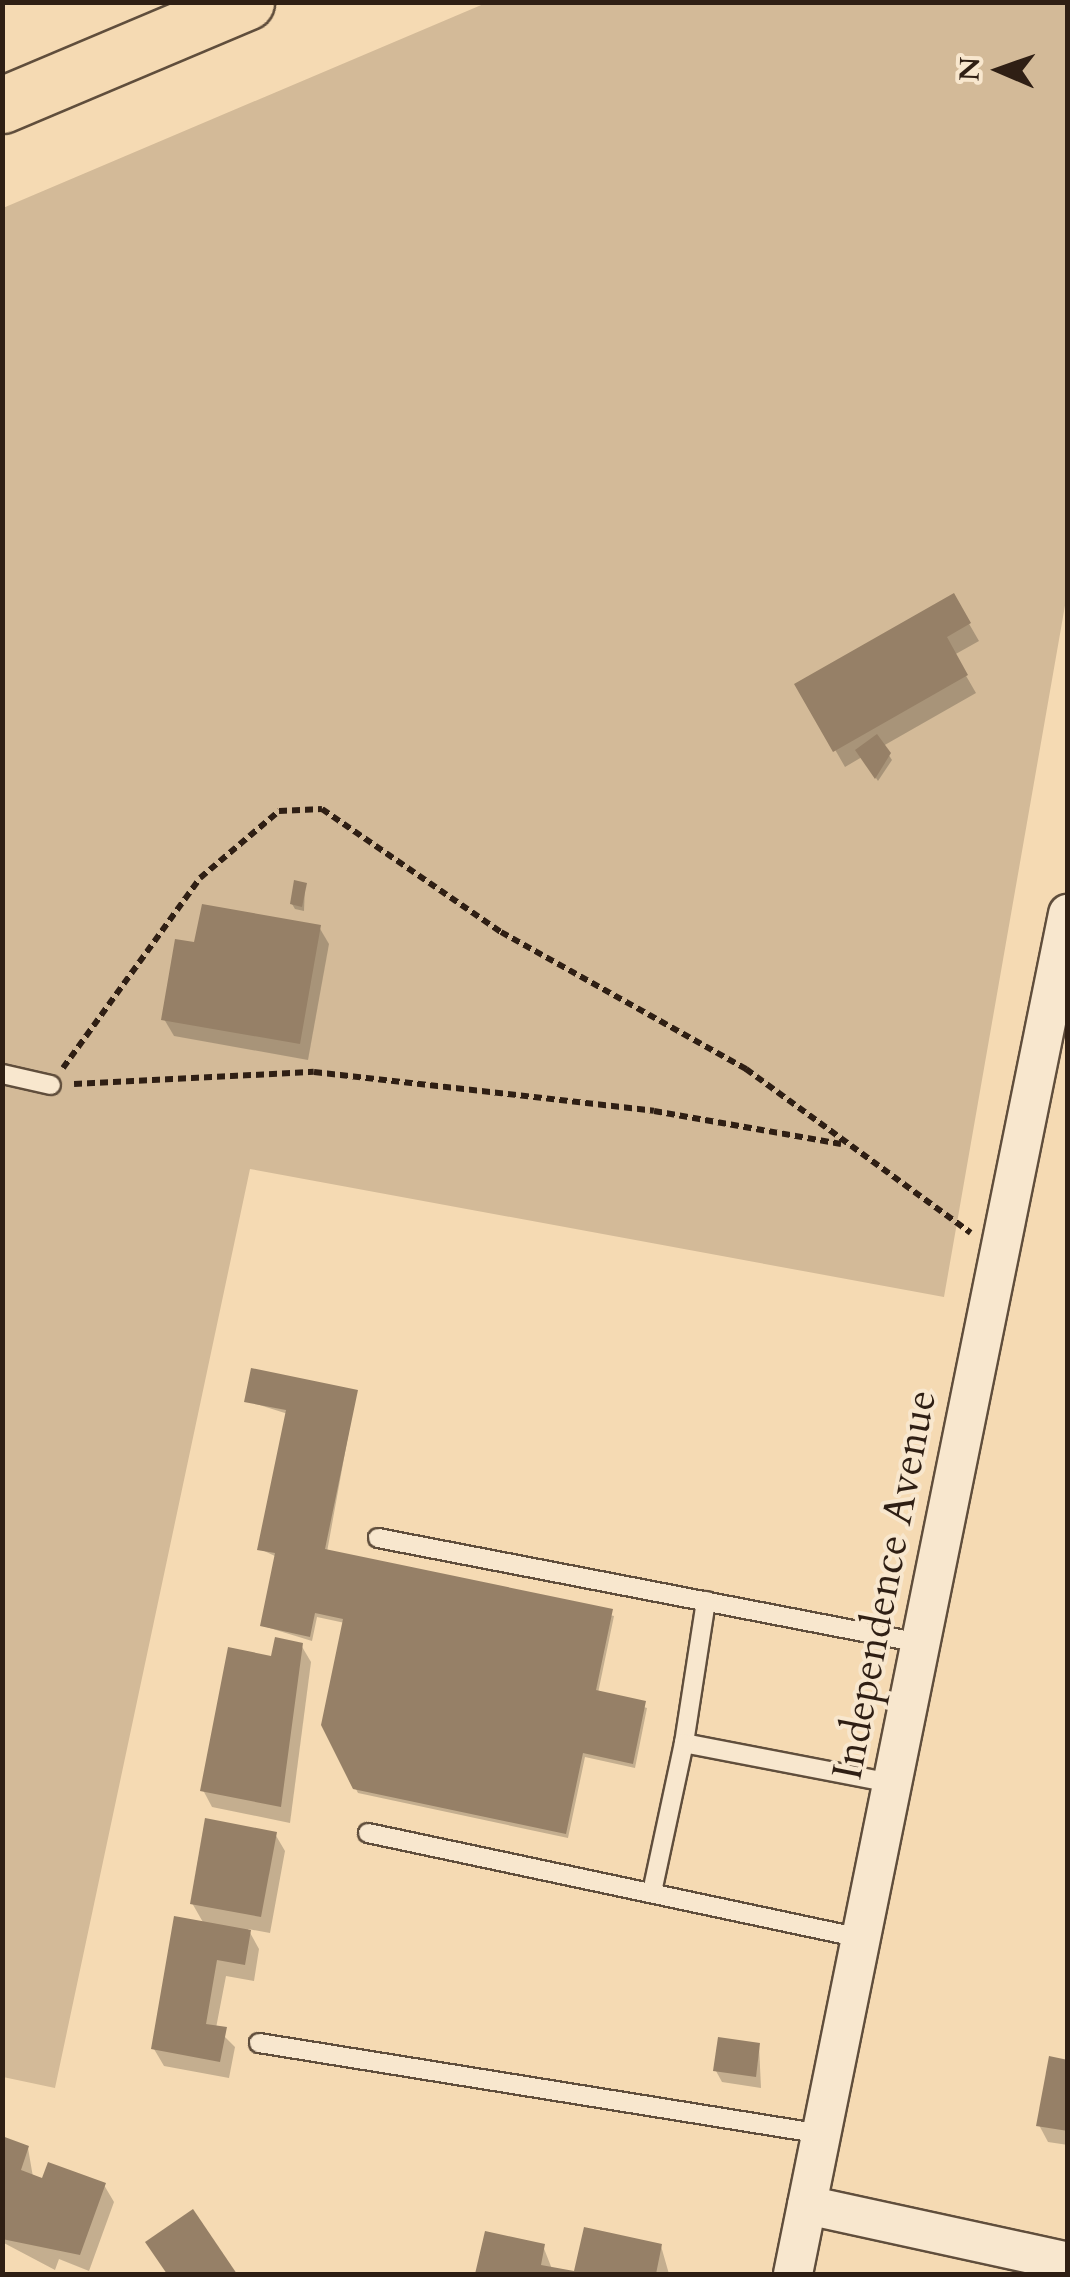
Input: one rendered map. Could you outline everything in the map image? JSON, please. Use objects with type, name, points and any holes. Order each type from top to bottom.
[{"type":"highway","points":[[2,106],[246,2]]},
{"type":"street","name":"Independence Avenue","points":[[793,2274],[1068,914]]},
{"type":"street","points":[[807,2205],[1068,2262]]},
{"type":"lane","points":[[2,1074],[50,1085]]},
{"type":"lane","points":[[378,1538],[920,1643]]},
{"type":"lane","points":[[652,1892],[684,1743],[706,1602]]},
{"type":"lane","points":[[684,1743],[892,1782]]},
{"type":"lane","points":[[368,1833],[861,1938]]},
{"type":"lane","points":[[260,2044],[822,2134]]},
{"type":"path","points":[[50,1085],[200,878],[279,811],[322,809],[501,932],[746,1069],[842,1144],[999,1249]]},
{"type":"path","points":[[50,1085],[314,1072],[654,1111],[842,1144]]},
{"type":"shaded area","points":[[486,3],[1067,3],[1067,594],[944,1297],[250,1169],[55,2088],[3,2077],[3,208]]},
{"type":"building","points":[[954,593],[971,623],[947,637],[968,675],[833,752],[794,684]]},
{"type":"building","points":[[877,734],[891,753],[875,779],[855,750]]},
{"type":"building","points":[[294,880],[307,883],[302,907],[290,904]]},
{"type":"building","points":[[202,904],[321,925],[300,1044],[161,1020],[175,939],[194,942]]},
{"type":"building","points":[[251,1368],[358,1390],[325,1549],[613,1609],[596,1690],[646,1701],[633,1764],[583,1753],[566,1834],[353,1789],[321,1725],[343,1619],[315,1613],[310,1637],[260,1626],[275,1553],[257,1550],[286,1410],[244,1402]]},
{"type":"building","points":[[275,1637],[303,1643],[281,1807],[200,1791],[228,1647],[271,1656]]},
{"type":"building","points":[[205,1818],[277,1832],[261,1917],[190,1904]]},
{"type":"building","points":[[174,1916],[251,1930],[245,1965],[217,1960],[206,2024],[227,2027],[220,2062],[151,2049]]},
{"type":"building","points":[[718,2037],[760,2043],[756,2077],[713,2071]]},
{"type":"building","points":[[1049,2056],[1068,2060],[1068,2131],[1036,2126]]},
{"type":"building","points":[[2,2136],[29,2146],[21,2170],[42,2178],[48,2162],[106,2183],[80,2255],[2,2239]]},
{"type":"building","points":[[193,2209],[237,2274],[167,2274],[145,2242]]},
{"type":"building","points":[[584,2227],[662,2244],[656,2274],[475,2274],[485,2231],[545,2244],[541,2265],[574,2271]]}]
